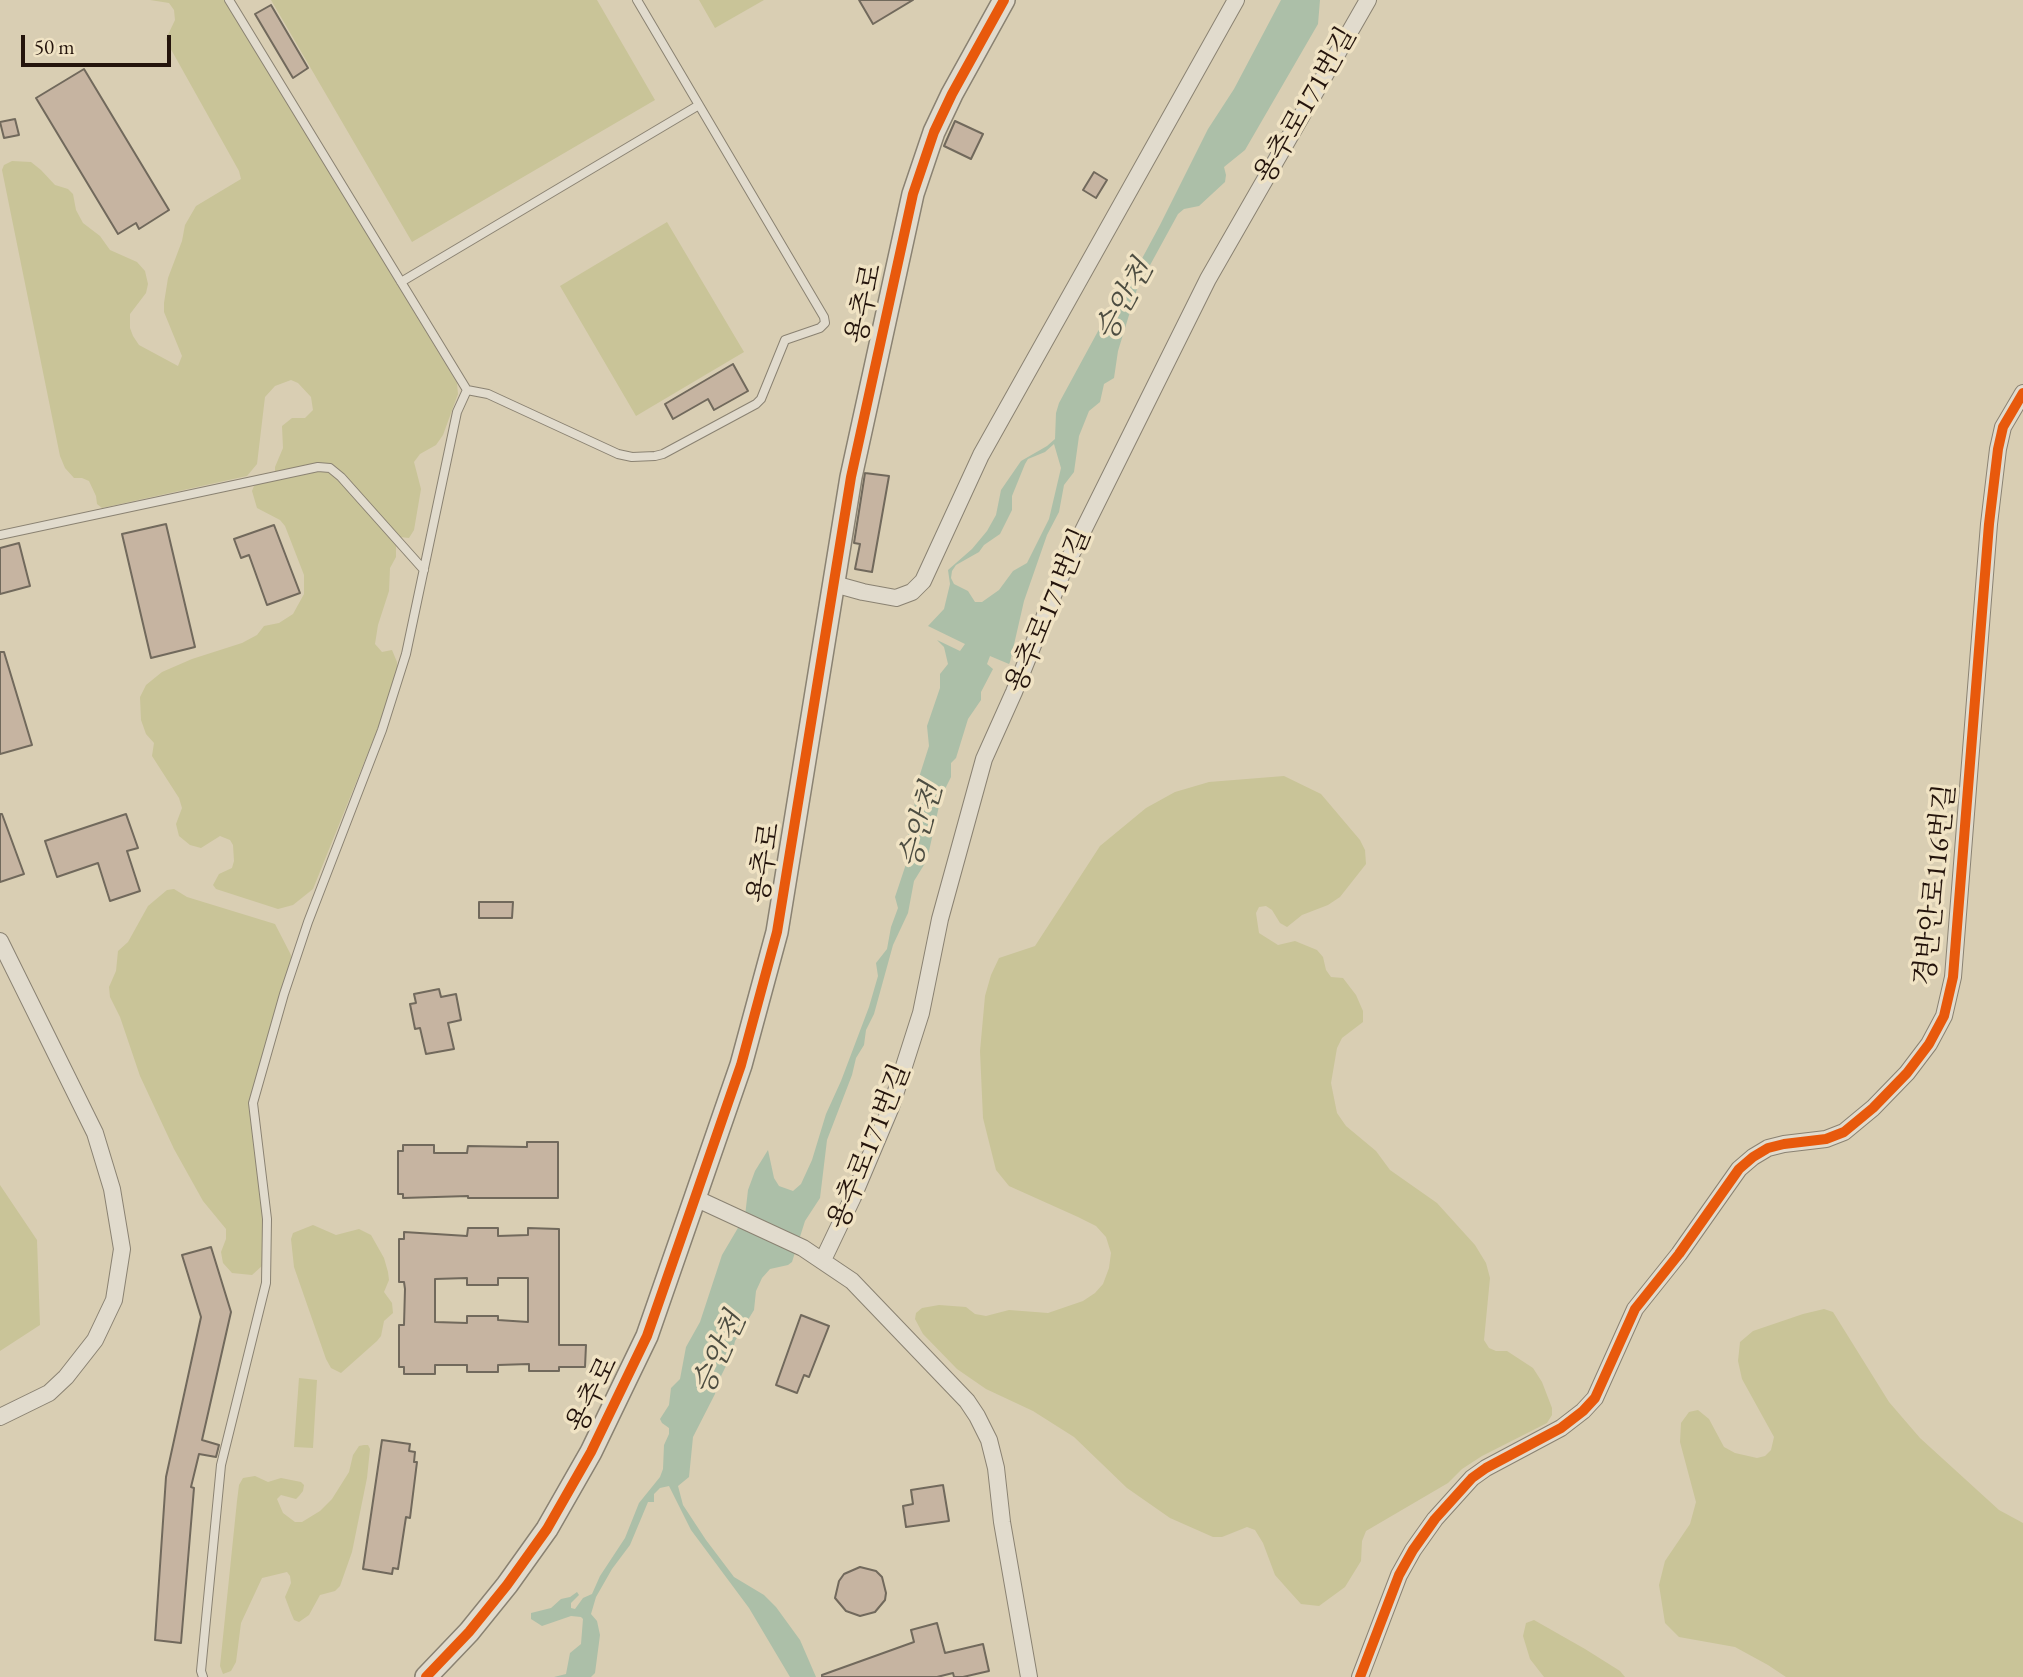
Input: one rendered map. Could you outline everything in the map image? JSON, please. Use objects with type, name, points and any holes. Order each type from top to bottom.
[{"type":"street","name":"용추로","points":[[426,1677],[469,1632],[507,1585],[547,1529],[591,1452],[647,1336],[741,1065],[777,932],[851,477],[902,238],[916,183],[934,132],[951,94],[1004,0]]},
{"type":"street","points":[[834,584],[897,598],[912,592],[923,581],[981,455],[1236,0]]},
{"type":"street","name":"용추로171번길","points":[[823,1260],[891,1107],[921,1013],[940,919],[984,759],[1063,571],[1208,279],[1368,0]]},
{"type":"street","name":"경반안로116번길","points":[[1360,1677],[1399,1575],[1435,1519],[1472,1478],[1561,1428],[1595,1398],[1635,1309],[1679,1254],[1739,1169],[1768,1148],[1826,1139],[1844,1132],[1873,1108],[1907,1073],[1929,1044],[1944,1016],[1953,977],[1995,474],[2003,427],[2023,393]]},
{"type":"street","points":[[0,941],[95,1133],[112,1189],[122,1249],[114,1300],[95,1340],[66,1377],[49,1393],[0,1417]]},
{"type":"street","name":"용추로171번길","points":[[695,1198],[823,1260],[860,1289],[967,1401],[989,1440],[996,1468],[1002,1522],[1029,1677]]},
{"type":"lane","points":[[229,0],[467,390],[504,400],[618,454],[654,457],[756,404],[761,399],[785,340],[820,328],[825,323],[824,317],[637,0]]},
{"type":"lane","points":[[401,282],[699,105]]},
{"type":"lane","points":[[203,1677],[201,1671],[221,1465],[265,1283],[267,1219],[253,1103],[308,922],[382,730],[406,654],[457,412],[467,390]]},
{"type":"lane","points":[[0,535],[318,467],[330,468],[341,477],[424,570]]},
{"type":"shaded area","points":[[150,0],[225,0],[457,383],[458,394],[443,435],[436,445],[420,454],[414,462],[421,489],[414,530],[409,538],[400,537],[332,465],[319,463],[275,473],[283,448],[282,426],[292,418],[305,418],[313,410],[311,397],[298,383],[291,380],[275,386],[265,397],[257,464],[247,476],[102,508],[97,504],[89,481],[74,478],[65,468],[60,456],[2,170],[4,165],[12,161],[31,162],[55,185],[68,189],[73,194],[76,210],[83,223],[100,236],[110,250],[137,262],[145,271],[148,284],[146,293],[130,314],[130,328],[139,345],[178,366],[182,356],[164,312],[164,303],[168,278],[185,225],[196,206],[241,179],[166,39],[175,20],[174,10],[169,3]]},
{"type":"shaded area","points":[[271,0],[597,0],[655,100],[412,242]]},
{"type":"shaded area","points":[[699,0],[764,0],[715,28]]},
{"type":"shaded area","points":[[667,222],[744,352],[636,416],[560,286]]},
{"type":"shaded area","points":[[328,471],[396,545],[396,557],[390,568],[389,591],[375,644],[382,652],[392,650],[397,671],[378,728],[313,889],[293,905],[278,909],[216,889],[213,885],[219,874],[232,868],[233,845],[230,840],[220,836],[201,848],[190,845],[179,836],[176,824],[182,808],[179,798],[152,756],[154,743],[146,734],[141,720],[140,697],[146,685],[162,672],[242,643],[257,635],[264,626],[279,623],[293,614],[304,594],[304,575],[285,526],[280,520],[257,508],[252,491],[258,484]]},
{"type":"shaded area","points":[[1284,776],[1321,794],[1360,840],[1365,850],[1366,864],[1340,897],[1302,915],[1287,927],[1280,923],[1272,910],[1266,906],[1259,907],[1256,913],[1259,933],[1278,945],[1295,941],[1317,950],[1323,957],[1331,977],[1343,978],[1356,995],[1363,1011],[1363,1022],[1342,1038],[1337,1048],[1331,1083],[1337,1113],[1346,1126],[1376,1151],[1390,1170],[1437,1203],[1475,1245],[1486,1263],[1490,1278],[1484,1340],[1489,1348],[1507,1351],[1533,1368],[1542,1382],[1552,1408],[1552,1415],[1547,1423],[1482,1456],[1462,1469],[1448,1483],[1366,1531],[1362,1541],[1361,1561],[1345,1587],[1319,1606],[1301,1604],[1275,1575],[1255,1530],[1247,1527],[1222,1537],[1213,1537],[1170,1518],[1127,1488],[1074,1437],[1033,1411],[986,1389],[957,1369],[923,1334],[915,1319],[916,1313],[922,1308],[939,1305],[966,1307],[975,1314],[986,1316],[1009,1310],[1048,1313],[1083,1301],[1103,1284],[1111,1253],[1106,1237],[1096,1226],[1009,1186],[996,1170],[983,1118],[980,1051],[985,996],[991,975],[999,958],[1035,946],[1100,846],[1146,808],[1175,792],[1209,782]]},
{"type":"shaded area","points":[[174,889],[187,897],[275,924],[291,955],[249,1102],[263,1218],[262,1266],[252,1275],[232,1273],[223,1263],[221,1252],[226,1239],[226,1229],[203,1201],[174,1149],[140,1076],[120,1017],[110,997],[109,987],[116,971],[118,951],[128,942],[148,906],[167,890]]},
{"type":"shaded area","points":[[0,1185],[37,1240],[40,1325],[0,1351]]},
{"type":"shaded area","points":[[313,1225],[336,1235],[359,1229],[371,1235],[384,1258],[388,1272],[389,1280],[384,1292],[392,1303],[393,1313],[384,1321],[381,1336],[377,1341],[341,1373],[331,1368],[326,1359],[294,1267],[291,1239],[293,1233]]},
{"type":"shaded area","points":[[1824,1309],[1833,1312],[1889,1402],[1920,1438],[1999,1510],[2023,1523],[2023,1677],[1786,1677],[1735,1647],[1679,1637],[1665,1623],[1659,1585],[1665,1561],[1690,1524],[1696,1502],[1680,1442],[1681,1423],[1689,1412],[1698,1410],[1709,1419],[1724,1447],[1735,1453],[1757,1458],[1765,1456],[1771,1450],[1774,1437],[1742,1379],[1738,1361],[1740,1342],[1753,1331]]},
{"type":"shaded area","points":[[299,1378],[317,1380],[313,1448],[294,1447]]},
{"type":"shaded area","points":[[368,1445],[370,1449],[367,1478],[352,1552],[340,1586],[335,1591],[320,1595],[309,1615],[299,1622],[294,1620],[285,1597],[291,1583],[287,1572],[262,1578],[241,1623],[236,1662],[231,1671],[223,1674],[220,1666],[237,1501],[239,1485],[243,1478],[255,1476],[268,1482],[281,1478],[301,1482],[304,1485],[303,1491],[296,1499],[281,1495],[277,1499],[283,1513],[295,1522],[302,1522],[320,1511],[332,1499],[349,1472],[353,1455],[359,1446]]},
{"type":"shaded area","points":[[1534,1620],[1585,1649],[1625,1677],[1544,1677],[1530,1659],[1523,1636],[1526,1623]]},
{"type":"water","name":"승안천","points":[[1281,0],[1320,0],[1318,24],[1245,150],[1224,167],[1225,182],[1199,206],[1184,209],[1178,214],[1137,289],[1118,351],[1114,378],[1104,384],[1100,402],[1089,411],[1079,436],[1074,472],[1064,485],[1059,512],[1047,535],[1024,601],[1010,662],[1009,664],[990,656],[987,664],[993,669],[981,692],[981,700],[968,719],[956,758],[951,763],[951,777],[941,797],[927,860],[914,881],[908,913],[893,945],[874,1014],[866,1030],[864,1045],[856,1058],[827,1140],[820,1198],[805,1221],[792,1262],[770,1269],[762,1278],[756,1291],[754,1310],[735,1341],[715,1394],[693,1437],[689,1477],[678,1486],[683,1505],[706,1540],[734,1577],[764,1595],[776,1607],[800,1640],[816,1677],[790,1677],[749,1608],[691,1530],[669,1486],[660,1488],[654,1494],[654,1502],[648,1502],[630,1545],[596,1597],[591,1614],[597,1621],[600,1635],[595,1673],[591,1677],[554,1677],[566,1674],[570,1653],[581,1644],[583,1619],[571,1616],[542,1626],[531,1619],[531,1613],[551,1608],[561,1599],[577,1592],[579,1595],[571,1603],[571,1608],[575,1609],[583,1598],[592,1594],[600,1576],[625,1538],[639,1503],[660,1477],[669,1428],[660,1419],[669,1405],[671,1388],[680,1379],[686,1347],[700,1322],[722,1255],[745,1216],[748,1190],[755,1171],[768,1150],[774,1178],[779,1186],[793,1191],[801,1184],[869,1007],[878,976],[876,963],[887,949],[898,908],[895,897],[906,864],[908,835],[914,817],[915,790],[929,746],[927,726],[940,688],[940,674],[948,664],[944,647],[937,640],[960,651],[965,644],[928,626],[944,609],[950,584],[948,570],[972,549],[987,531],[996,515],[1001,490],[1021,461],[1055,439],[1059,403],[1116,298],[1131,279],[1208,129],[1234,89]],"holes":[[[1054,444],[1061,468],[1049,519],[1027,563],[1013,571],[999,590],[982,602],[975,602],[968,591],[954,584],[952,571],[956,565],[979,552],[1000,534],[1012,510],[1012,496],[1028,459],[1045,452]]]},
{"type":"building","points":[[859,0],[913,0],[873,24]]},
{"type":"building","points":[[271,5],[308,68],[293,78],[255,14]]},
{"type":"building","points":[[84,69],[169,210],[139,229],[136,223],[118,234],[36,98]]},
{"type":"building","points":[[15,119],[19,135],[4,138],[0,122]]},
{"type":"building","points":[[955,121],[983,134],[971,159],[944,146]]},
{"type":"building","points":[[1094,172],[1107,180],[1096,198],[1083,190]]},
{"type":"building","points":[[733,364],[748,391],[714,410],[708,399],[673,419],[665,404]]},
{"type":"building","points":[[865,473],[889,476],[872,572],[855,569],[860,544],[854,543]]},
{"type":"building","points":[[166,524],[195,647],[151,658],[122,534]]},
{"type":"building","points":[[274,525],[300,593],[267,605],[249,555],[241,558],[234,539]]},
{"type":"building","points":[[19,543],[30,586],[0,594],[0,548]]},
{"type":"building","points":[[0,652],[4,652],[32,745],[0,754]]},
{"type":"building","points":[[0,814],[24,874],[0,882]]},
{"type":"building","points":[[126,814],[138,848],[127,851],[140,891],[110,901],[98,863],[57,877],[45,841]]},
{"type":"building","points":[[479,902],[513,902],[512,918],[479,918]]},
{"type":"building","points":[[439,989],[441,997],[456,994],[461,1020],[448,1023],[454,1049],[426,1054],[420,1028],[415,1029],[410,1004],[416,1003],[414,994]]},
{"type":"building","points":[[527,1142],[558,1142],[558,1198],[403,1198],[403,1194],[398,1194],[398,1151],[403,1151],[403,1145],[434,1145],[434,1153],[467,1153],[468,1146],[527,1147]]},
{"type":"building","points":[[468,1228],[498,1228],[498,1236],[528,1235],[528,1228],[559,1229],[559,1345],[586,1345],[585,1367],[559,1367],[559,1371],[529,1371],[529,1364],[498,1365],[498,1372],[467,1372],[467,1365],[435,1365],[435,1374],[404,1374],[404,1367],[399,1367],[399,1325],[404,1325],[405,1289],[404,1282],[399,1282],[399,1239],[404,1239],[404,1232],[467,1236]],"holes":[[[467,1278],[467,1285],[498,1285],[498,1278],[528,1278],[528,1322],[498,1320],[498,1316],[467,1316],[467,1323],[435,1322],[435,1279]]]},
{"type":"building","points":[[211,1247],[231,1312],[202,1440],[219,1445],[216,1457],[199,1454],[191,1487],[194,1488],[181,1643],[155,1640],[166,1477],[201,1317],[182,1255]]},
{"type":"building","points":[[801,1315],[829,1326],[809,1377],[804,1375],[797,1393],[776,1385]]},
{"type":"building","points":[[382,1440],[410,1444],[409,1451],[415,1452],[414,1462],[417,1462],[410,1518],[406,1517],[398,1569],[393,1568],[392,1574],[363,1569]]},
{"type":"building","points":[[943,1485],[949,1521],[906,1527],[903,1506],[913,1504],[911,1490]]},
{"type":"building","points":[[860,1567],[876,1571],[882,1577],[886,1593],[885,1600],[875,1612],[860,1616],[846,1611],[835,1598],[839,1581],[844,1574]]},
{"type":"building","points":[[937,1623],[945,1653],[983,1644],[989,1671],[963,1677],[954,1677],[953,1673],[937,1677],[822,1677],[914,1642],[911,1630]]},
{"type":"cycle path","points":[[426,1677],[469,1632],[507,1585],[547,1529],[591,1452],[647,1336],[741,1065],[777,932],[851,477],[913,194],[934,132],[1004,0]]},
{"type":"cycle path","points":[[1360,1677],[1399,1575],[1435,1519],[1472,1478],[1561,1428],[1595,1398],[1635,1309],[1679,1254],[1739,1169],[1768,1148],[1826,1139],[1844,1132],[1873,1108],[1907,1073],[1929,1044],[1944,1016],[1953,977],[1989,524],[1998,449],[2003,427],[2023,393]]}]
